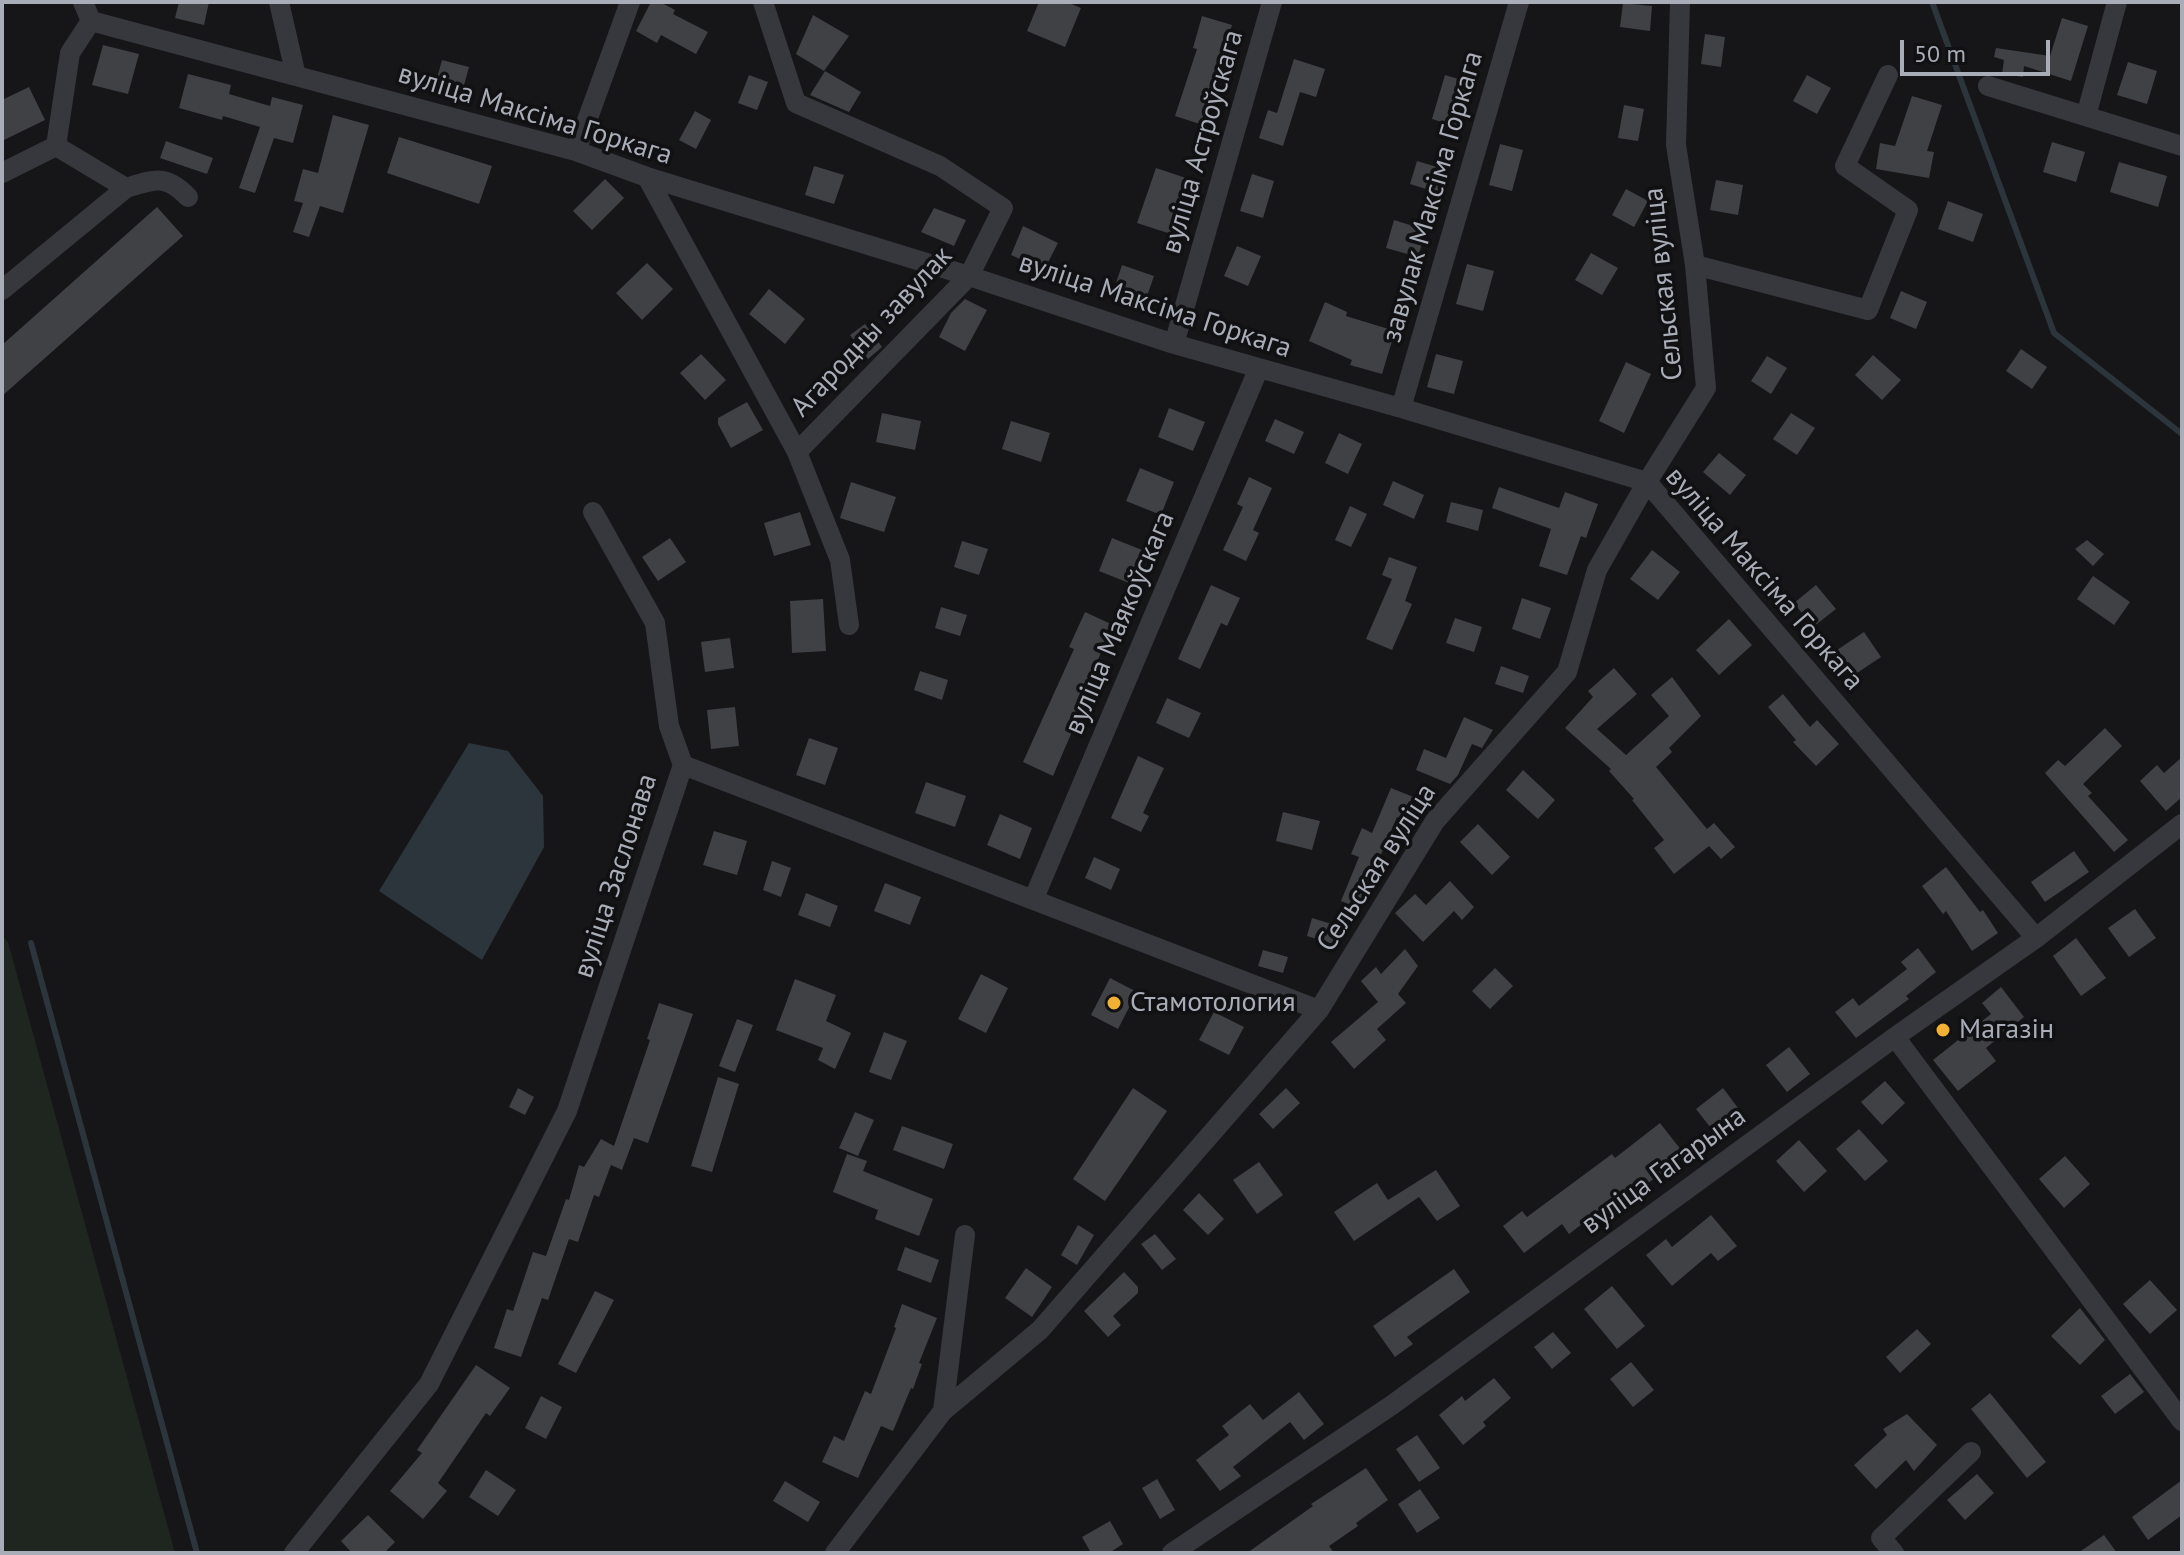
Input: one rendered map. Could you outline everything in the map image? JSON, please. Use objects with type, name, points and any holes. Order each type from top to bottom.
[{"type":"street","points":[[279,2],[296,76]]},
{"type":"street","points":[[576,151],[630,2]]},
{"type":"street","name":"Агародны завулак","points":[[763,2],[796,103],[940,166],[1003,208],[969,276],[797,452]]},
{"type":"street","name":"вуліца Астроўскага","points":[[1174,344],[1272,2]]},
{"type":"street","name":"завулак Максіма Горкага","points":[[1401,408],[1519,2]]},
{"type":"street","name":"Сельская вуліца","points":[[835,1553],[943,1411],[1040,1330],[1319,1010],[1435,821],[1567,672],[1597,570],[1706,388],[1695,265],[1676,145],[1680,2]]},
{"type":"street","points":[[2086,116],[2117,2]]},
{"type":"street","points":[[56,146],[70,53],[87,12]]},
{"type":"street","name":"вуліца Максіма Горкага","points":[[87,12],[296,76],[576,151],[647,177],[969,276],[1258,370],[1401,408],[1647,482],[2036,938]]},
{"type":"street","points":[[1695,265],[1868,310],[1908,210],[1845,166],[1888,75]]},
{"type":"street","points":[[1988,86],[2182,146]]},
{"type":"street","points":[[2,173],[56,146]]},
{"type":"street","points":[[56,146],[126,188]]},
{"type":"street","points":[[647,177],[797,452],[840,560],[849,625]]},
{"type":"street","points":[[2,290],[126,188],[155,179],[175,183],[188,197]]},
{"type":"street","name":"вуліца Маякоўскага","points":[[1034,898],[1258,370]]},
{"type":"street","points":[[593,512],[655,623],[669,726],[683,765]]},
{"type":"street","name":"вуліца Заслонава","points":[[294,1553],[429,1384],[567,1111],[683,765],[1319,1010]]},
{"type":"street","name":"вуліца Гагарына","points":[[1172,1553],[1392,1405],[1895,1037],[2036,938],[2182,824]]},
{"type":"street","points":[[1895,1037],[2182,1421]]},
{"type":"street","points":[[943,1411],[965,1235]]},
{"type":"street","points":[[1894,1553],[1881,1538],[1971,1452]]},
{"type":"shaded area","points":[[469,743],[508,751],[543,796],[544,847],[482,960],[379,891]]},
{"type":"shaded area","points":[[2,936],[8,942],[175,1553],[2,1553]]},
{"type":"building","points":[[179,2],[209,2],[204,25],[175,18]]},
{"type":"building","points":[[651,2],[660,2],[675,10],[673,14],[708,32],[696,54],[661,35],[657,43],[636,31]]},
{"type":"building","points":[[1039,2],[1067,2],[1081,8],[1065,47],[1027,31]]},
{"type":"building","points":[[1623,3],[1652,6],[1650,31],[1620,27]]},
{"type":"building","points":[[813,15],[849,36],[824,71],[796,54]]},
{"type":"building","points":[[1202,16],[1232,25],[1217,76],[1220,76],[1203,125],[1175,116],[1197,49],[1193,48]]},
{"type":"building","points":[[2062,18],[2088,26],[2071,81],[2024,66],[2023,77],[2002,74],[2004,60],[1994,57],[1996,48],[2050,56]]},
{"type":"building","points":[[1705,34],[1725,37],[1721,67],[1701,64]]},
{"type":"building","points":[[103,45],[139,54],[128,94],[92,85]]},
{"type":"building","points":[[1294,59],[1325,69],[1316,97],[1300,92],[1283,146],[1259,138],[1268,110],[1277,113]]},
{"type":"building","points":[[442,60],[469,67],[463,89],[436,82]]},
{"type":"building","points":[[2128,62],[2157,71],[2147,104],[2117,95]]},
{"type":"building","points":[[825,71],[861,92],[849,112],[810,95]]},
{"type":"building","points":[[188,74],[231,85],[229,94],[270,106],[272,97],[303,105],[293,143],[274,138],[255,193],[239,188],[260,127],[179,108]]},
{"type":"building","points":[[749,75],[768,82],[757,110],[738,103]]},
{"type":"building","points":[[1445,75],[1472,83],[1458,127],[1432,119]]},
{"type":"building","points":[[1807,75],[1831,88],[1817,114],[1793,101]]},
{"type":"building","points":[[29,87],[45,120],[2,141],[2,100]]},
{"type":"building","points":[[1912,96],[1942,105],[1927,151],[1934,152],[1929,178],[1876,169],[1880,143],[1895,146]]},
{"type":"building","points":[[1624,105],[1644,109],[1638,141],[1618,138]]},
{"type":"building","points":[[695,111],[711,120],[696,149],[679,140]]},
{"type":"building","points":[[333,115],[369,125],[343,213],[320,206],[309,237],[293,232],[303,203],[294,201],[303,169],[318,173]]},
{"type":"building","points":[[399,137],[492,166],[479,204],[387,173]]},
{"type":"building","points":[[166,141],[213,158],[207,174],[160,158]]},
{"type":"building","points":[[2052,142],[2085,152],[2076,182],[2043,172]]},
{"type":"building","points":[[1500,144],[1523,150],[1512,191],[1489,185]]},
{"type":"building","points":[[1417,161],[1447,170],[1439,193],[1410,184]]},
{"type":"building","points":[[2119,162],[2167,176],[2158,207],[2110,192]]},
{"type":"building","points":[[814,166],[844,175],[834,204],[805,195]]},
{"type":"building","points":[[1156,168],[1192,180],[1174,235],[1137,223]]},
{"type":"building","points":[[1252,174],[1274,181],[1263,218],[1240,211]]},
{"type":"building","points":[[605,179],[624,198],[592,230],[573,211]]},
{"type":"building","points":[[1716,180],[1743,185],[1738,215],[1710,210]]},
{"type":"building","points":[[1626,189],[1648,201],[1634,227],[1612,215]]},
{"type":"building","points":[[1948,201],[1983,214],[1973,242],[1938,229]]},
{"type":"building","points":[[157,207],[183,236],[2,396],[2,345]]},
{"type":"building","points":[[934,208],[966,220],[954,246],[921,232]]},
{"type":"building","points":[[1394,220],[1426,230],[1418,257],[1386,248]]},
{"type":"building","points":[[1023,226],[1058,243],[1044,270],[1011,255]]},
{"type":"building","points":[[1237,246],[1261,256],[1248,286],[1224,276]]},
{"type":"building","points":[[1591,253],[1618,268],[1602,295],[1575,280]]},
{"type":"building","points":[[647,263],[673,289],[642,320],[616,293]]},
{"type":"building","points":[[1467,264],[1494,271],[1483,311],[1456,304]]},
{"type":"building","points":[[1122,265],[1154,276],[1145,302],[1113,292]]},
{"type":"building","points":[[769,289],[805,319],[785,344],[749,314]]},
{"type":"building","points":[[1901,291],[1927,302],[1916,329],[1890,318]]},
{"type":"building","points":[[965,299],[987,310],[965,351],[939,337],[951,313]]},
{"type":"building","points":[[1325,302],[1347,312],[1346,316],[1395,331],[1382,374],[1350,365],[1352,360],[1309,341]]},
{"type":"building","points":[[865,324],[882,347],[868,359],[850,335]]},
{"type":"building","points":[[2021,349],[2047,367],[2032,389],[2006,371]]},
{"type":"building","points":[[701,354],[726,380],[705,400],[680,373]]},
{"type":"building","points":[[1436,354],[1463,361],[1454,394],[1427,387]]},
{"type":"building","points":[[1873,355],[1901,380],[1882,400],[1855,375]]},
{"type":"building","points":[[1767,356],[1787,368],[1771,394],[1751,381]]},
{"type":"building","points":[[1626,362],[1651,374],[1624,433],[1599,421]]},
{"type":"building","points":[[747,402],[763,430],[731,448],[718,418]]},
{"type":"building","points":[[1169,408],[1205,422],[1193,451],[1158,437]]},
{"type":"building","points":[[882,413],[921,421],[915,450],[876,442]]},
{"type":"building","points":[[1791,413],[1815,428],[1797,455],[1773,439]]},
{"type":"building","points":[[1275,419],[1304,432],[1294,454],[1265,441]]},
{"type":"building","points":[[1011,421],[1050,433],[1041,462],[1002,449]]},
{"type":"building","points":[[1339,433],[1362,444],[1348,474],[1325,463]]},
{"type":"building","points":[[1719,453],[1746,475],[1730,495],[1703,472]]},
{"type":"building","points":[[1140,468],[1174,482],[1161,515],[1126,501]]},
{"type":"building","points":[[1249,477],[1272,488],[1253,530],[1259,533],[1246,561],[1223,550],[1243,507],[1237,504]]},
{"type":"building","points":[[1393,481],[1424,495],[1414,519],[1383,505]]},
{"type":"building","points":[[851,482],[896,497],[884,532],[840,518]]},
{"type":"building","points":[[1499,487],[1559,508],[1565,492],[1598,504],[1586,538],[1581,536],[1567,575],[1539,566],[1551,529],[1492,508]]},
{"type":"building","points":[[1451,502],[1483,510],[1478,531],[1446,522]]},
{"type":"building","points":[[1350,506],[1367,514],[1351,547],[1335,540]]},
{"type":"building","points":[[800,512],[811,545],[774,556],[764,523]]},
{"type":"building","points":[[670,538],[686,562],[658,581],[642,557]]},
{"type":"building","points":[[1112,538],[1142,550],[1129,583],[1099,571]]},
{"type":"building","points":[[2087,540],[2104,554],[2093,566],[2075,549]]},
{"type":"building","points":[[962,541],[988,549],[979,575],[954,567]]},
{"type":"building","points":[[1652,550],[1680,572],[1658,600],[1630,579]]},
{"type":"building","points":[[1389,557],[1417,567],[1405,601],[1412,604],[1392,650],[1366,639],[1392,579],[1382,575]]},
{"type":"building","points":[[2093,576],[2130,602],[2114,625],[2077,599]]},
{"type":"building","points":[[1211,585],[1240,598],[1227,626],[1221,623],[1200,669],[1178,659]]},
{"type":"building","points":[[1816,585],[1836,609],[1813,627],[1794,603]]},
{"type":"building","points":[[1522,598],[1551,608],[1540,639],[1512,629]]},
{"type":"building","points":[[823,599],[826,651],[792,653],[790,601]]},
{"type":"building","points":[[941,607],[967,615],[960,636],[935,628]]},
{"type":"building","points":[[1085,612],[1113,625],[1093,671],[1097,673],[1053,776],[1023,762],[1074,649],[1069,647]]},
{"type":"building","points":[[1455,618],[1482,627],[1474,652],[1446,643]]},
{"type":"building","points":[[1729,619],[1752,645],[1719,675],[1696,650]]},
{"type":"building","points":[[1864,632],[1881,657],[1854,675],[1837,650]]},
{"type":"building","points":[[730,638],[734,668],[705,672],[701,642]]},
{"type":"building","points":[[1501,666],[1529,676],[1523,693],[1495,684]]},
{"type":"building","points":[[1614,668],[1637,694],[1597,729],[1626,755],[1669,716],[1651,695],[1672,677],[1701,716],[1669,748],[1672,752],[1656,767],[1707,829],[1714,823],[1735,847],[1721,859],[1709,846],[1674,874],[1654,848],[1664,840],[1634,799],[1609,771],[1611,769],[1565,728],[1593,697],[1588,691]]},
{"type":"building","points":[[920,671],[948,680],[942,700],[914,690]]},
{"type":"building","points":[[1783,694],[1810,727],[1817,720],[1839,744],[1816,766],[1793,742],[1796,740],[1768,707]]},
{"type":"building","points":[[1167,698],[1201,713],[1189,738],[1156,723]]},
{"type":"building","points":[[735,707],[739,746],[711,749],[707,710]]},
{"type":"building","points":[[1464,717],[1493,730],[1482,748],[1472,744],[1458,775],[1450,784],[1416,770],[1424,749],[1446,758]]},
{"type":"building","points":[[2105,728],[2122,746],[2083,784],[2092,793],[2088,796],[2128,840],[2114,852],[2045,773],[2058,760],[2065,766]]},
{"type":"building","points":[[809,738],[838,748],[825,785],[796,775]]},
{"type":"building","points":[[1138,756],[1164,768],[1143,813],[1149,816],[1141,832],[1111,818]]},
{"type":"building","points":[[2182,757],[2182,797],[2166,811],[2140,781],[2157,765],[2164,773]]},
{"type":"building","points":[[1523,770],[1555,800],[1538,819],[1506,790]]},
{"type":"building","points":[[926,782],[966,796],[955,827],[915,813]]},
{"type":"building","points":[[1391,788],[1416,798],[1407,821],[1397,817],[1358,908],[1341,901],[1359,857],[1351,854],[1362,828],[1372,833]]},
{"type":"building","points":[[1283,812],[1320,821],[1312,850],[1276,841]]},
{"type":"building","points":[[1000,814],[1032,828],[1020,859],[987,845]]},
{"type":"building","points":[[1478,824],[1510,857],[1492,875],[1460,842]]},
{"type":"building","points":[[714,831],[747,841],[737,875],[703,865]]},
{"type":"building","points":[[2074,851],[2089,872],[2045,902],[2031,882]]},
{"type":"building","points":[[1094,857],[1120,869],[1111,890],[1085,878]]},
{"type":"building","points":[[772,861],[791,868],[781,897],[763,890]]},
{"type":"building","points":[[1946,867],[1980,912],[1983,910],[1998,933],[1972,951],[1946,911],[1943,914],[1922,886]]},
{"type":"building","points":[[1450,881],[1474,907],[1462,920],[1454,911],[1423,942],[1395,913],[1415,894],[1426,905]]},
{"type":"building","points":[[885,883],[921,897],[910,925],[874,911]]},
{"type":"building","points":[[806,893],[838,906],[830,927],[798,915]]},
{"type":"building","points":[[2135,909],[2156,938],[2129,957],[2108,928]]},
{"type":"building","points":[[1312,918],[1338,926],[1333,944],[1307,936]]},
{"type":"building","points":[[2076,938],[2106,978],[2081,996],[2053,956]]},
{"type":"building","points":[[1918,948],[1936,972],[1906,996],[1909,999],[1856,1038],[1835,1012],[1853,998],[1859,1006],[1907,969],[1901,962]]},
{"type":"building","points":[[1405,949],[1418,966],[1398,994],[1406,1003],[1377,1029],[1386,1040],[1354,1069],[1331,1042],[1378,1002],[1361,981],[1376,967],[1381,974]]},
{"type":"building","points":[[1263,950],[1288,957],[1283,973],[1258,966]]},
{"type":"building","points":[[1495,968],[1513,986],[1490,1009],[1472,991]]},
{"type":"building","points":[[981,974],[1008,988],[986,1033],[958,1019]]},
{"type":"building","name":"Стамотология","points":[[1110,978],[1137,992],[1118,1029],[1091,1015]]},
{"type":"building","points":[[795,979],[836,995],[826,1021],[851,1033],[835,1069],[818,1060],[823,1048],[776,1030]]},
{"type":"building","points":[[2001,987],[2024,1017],[1986,1048],[1996,1061],[1958,1091],[1933,1060],[1991,1014],[1982,1003]]},
{"type":"building","points":[[659,1003],[693,1014],[648,1143],[634,1138],[622,1170],[611,1165],[599,1197],[594,1195],[578,1242],[569,1239],[548,1300],[542,1298],[521,1357],[494,1348],[507,1309],[513,1311],[533,1252],[546,1256],[566,1199],[569,1200],[579,1165],[584,1167],[601,1139],[614,1146],[650,1040],[647,1039]]},
{"type":"building","points":[[1214,1012],[1244,1027],[1229,1055],[1199,1040]]},
{"type":"building","points":[[737,1019],[753,1025],[735,1072],[719,1066]]},
{"type":"building","points":[[884,1032],[907,1041],[891,1080],[869,1072]]},
{"type":"building","points":[[1789,1047],[1810,1074],[1787,1092],[1766,1065]]},
{"type":"building","points":[[718,1077],[739,1084],[712,1172],[691,1166]]},
{"type":"building","points":[[1885,1081],[1905,1103],[1882,1125],[1861,1102]]},
{"type":"building","points":[[518,1088],[534,1097],[525,1115],[509,1107]]},
{"type":"building","points":[[1133,1088],[1167,1111],[1105,1201],[1073,1179]]},
{"type":"building","points":[[1286,1088],[1300,1103],[1273,1129],[1259,1114]]},
{"type":"building","points":[[1723,1088],[1744,1116],[1717,1136],[1696,1109]]},
{"type":"building","points":[[855,1112],[874,1120],[858,1156],[839,1148]]},
{"type":"building","points":[[1660,1123],[1685,1155],[1639,1190],[1642,1193],[1623,1209],[1615,1199],[1569,1234],[1562,1224],[1524,1253],[1503,1226],[1522,1211],[1527,1217],[1612,1154],[1615,1158]]},
{"type":"building","points":[[902,1126],[953,1144],[944,1169],[893,1150]]},
{"type":"building","points":[[1859,1129],[1888,1161],[1865,1181],[1836,1149]]},
{"type":"building","points":[[1799,1140],[1827,1171],[1804,1192],[1776,1161]]},
{"type":"building","points":[[847,1154],[867,1161],[863,1171],[933,1199],[919,1236],[875,1219],[878,1210],[833,1192]]},
{"type":"building","points":[[2065,1156],[2090,1184],[2064,1208],[2039,1179]]},
{"type":"building","points":[[1259,1162],[1283,1195],[1257,1214],[1233,1180]]},
{"type":"building","points":[[1436,1170],[1460,1206],[1437,1221],[1419,1197],[1354,1241],[1334,1212],[1377,1183],[1388,1200]]},
{"type":"building","points":[[1199,1193],[1224,1219],[1208,1235],[1183,1210]]},
{"type":"building","points":[[1711,1215],[1737,1246],[1718,1261],[1711,1253],[1672,1286],[1646,1255],[1666,1239],[1672,1247]]},
{"type":"building","points":[[1078,1225],[1094,1235],[1077,1265],[1061,1255]]},
{"type":"building","points":[[1155,1234],[1176,1259],[1162,1270],[1141,1244]]},
{"type":"building","points":[[905,1247],[939,1260],[931,1283],[897,1270]]},
{"type":"building","points":[[1026,1268],[1052,1287],[1032,1317],[1005,1298]]},
{"type":"building","points":[[1454,1269],[1470,1292],[1407,1337],[1413,1344],[1395,1357],[1373,1326]]},
{"type":"building","points":[[1124,1272],[1138,1287],[1138,1293],[1113,1316],[1121,1325],[1108,1337],[1084,1311]]},
{"type":"building","points":[[2150,1280],[2177,1310],[2150,1334],[2123,1304]]},
{"type":"building","points":[[1612,1286],[1645,1326],[1617,1349],[1584,1309]]},
{"type":"building","points":[[595,1291],[614,1300],[576,1373],[558,1364]]},
{"type":"building","points":[[902,1304],[937,1318],[919,1363],[922,1364],[913,1389],[893,1431],[881,1426],[858,1478],[822,1462],[834,1436],[844,1441],[865,1391],[871,1394]]},
{"type":"building","points":[[2080,1308],[2105,1340],[2080,1365],[2051,1336]]},
{"type":"building","points":[[1917,1329],[1931,1344],[1900,1373],[1886,1357]]},
{"type":"building","points":[[1553,1332],[1571,1353],[1552,1369],[1534,1347]]},
{"type":"building","points":[[1631,1362],[1654,1390],[1633,1407],[1610,1379]]},
{"type":"building","points":[[476,1365],[510,1388],[490,1416],[486,1413],[438,1483],[447,1491],[423,1519],[390,1491],[422,1453],[417,1450]]},
{"type":"building","points":[[2130,1374],[2144,1392],[2115,1414],[2101,1396]]},
{"type":"building","points":[[1494,1378],[1511,1398],[1483,1422],[1486,1426],[1463,1445],[1439,1415],[1462,1396],[1465,1401]]},
{"type":"building","points":[[1299,1392],[1324,1424],[1304,1440],[1290,1422],[1233,1467],[1241,1476],[1220,1491],[1196,1460],[1229,1435],[1222,1426],[1250,1404],[1263,1420]]},
{"type":"building","points":[[1990,1393],[2046,1462],[2027,1478],[1971,1409]]},
{"type":"building","points":[[541,1396],[562,1407],[546,1439],[525,1428]]},
{"type":"building","points":[[1907,1414],[1937,1445],[1914,1471],[1906,1460],[1876,1489],[1854,1465],[1887,1435],[1883,1429]]},
{"type":"building","points":[[1417,1435],[1440,1468],[1419,1482],[1396,1449]]},
{"type":"building","points":[[1366,1468],[1388,1500],[1329,1546],[1334,1553],[1247,1553],[1313,1506],[1311,1504]]},
{"type":"building","points":[[486,1470],[516,1490],[498,1516],[469,1497]]},
{"type":"building","points":[[1977,1474],[1994,1493],[1965,1520],[1947,1500]]},
{"type":"building","points":[[1157,1479],[1175,1510],[1160,1519],[1142,1488]]},
{"type":"building","points":[[2182,1480],[2182,1515],[2148,1540],[2132,1517]]},
{"type":"building","points":[[785,1481],[820,1502],[808,1522],[773,1501]]},
{"type":"building","points":[[1420,1489],[1440,1518],[1417,1533],[1398,1504]]},
{"type":"building","points":[[368,1515],[395,1542],[384,1553],[352,1553],[341,1541]]},
{"type":"building","points":[[1110,1521],[1123,1544],[1109,1553],[1091,1553],[1082,1537]]},
{"type":"building","points":[[2104,1535],[2117,1553],[2078,1553]]},
{"type":"waterway","points":[[1932,2],[2054,333],[2182,434]]},
{"type":"waterway","points":[[31,943],[197,1553]]},
{"type":"place","name":"Стамотология","points":[[1114,1003]]},
{"type":"place","name":"Магазін","points":[[1943,1030]]}]
